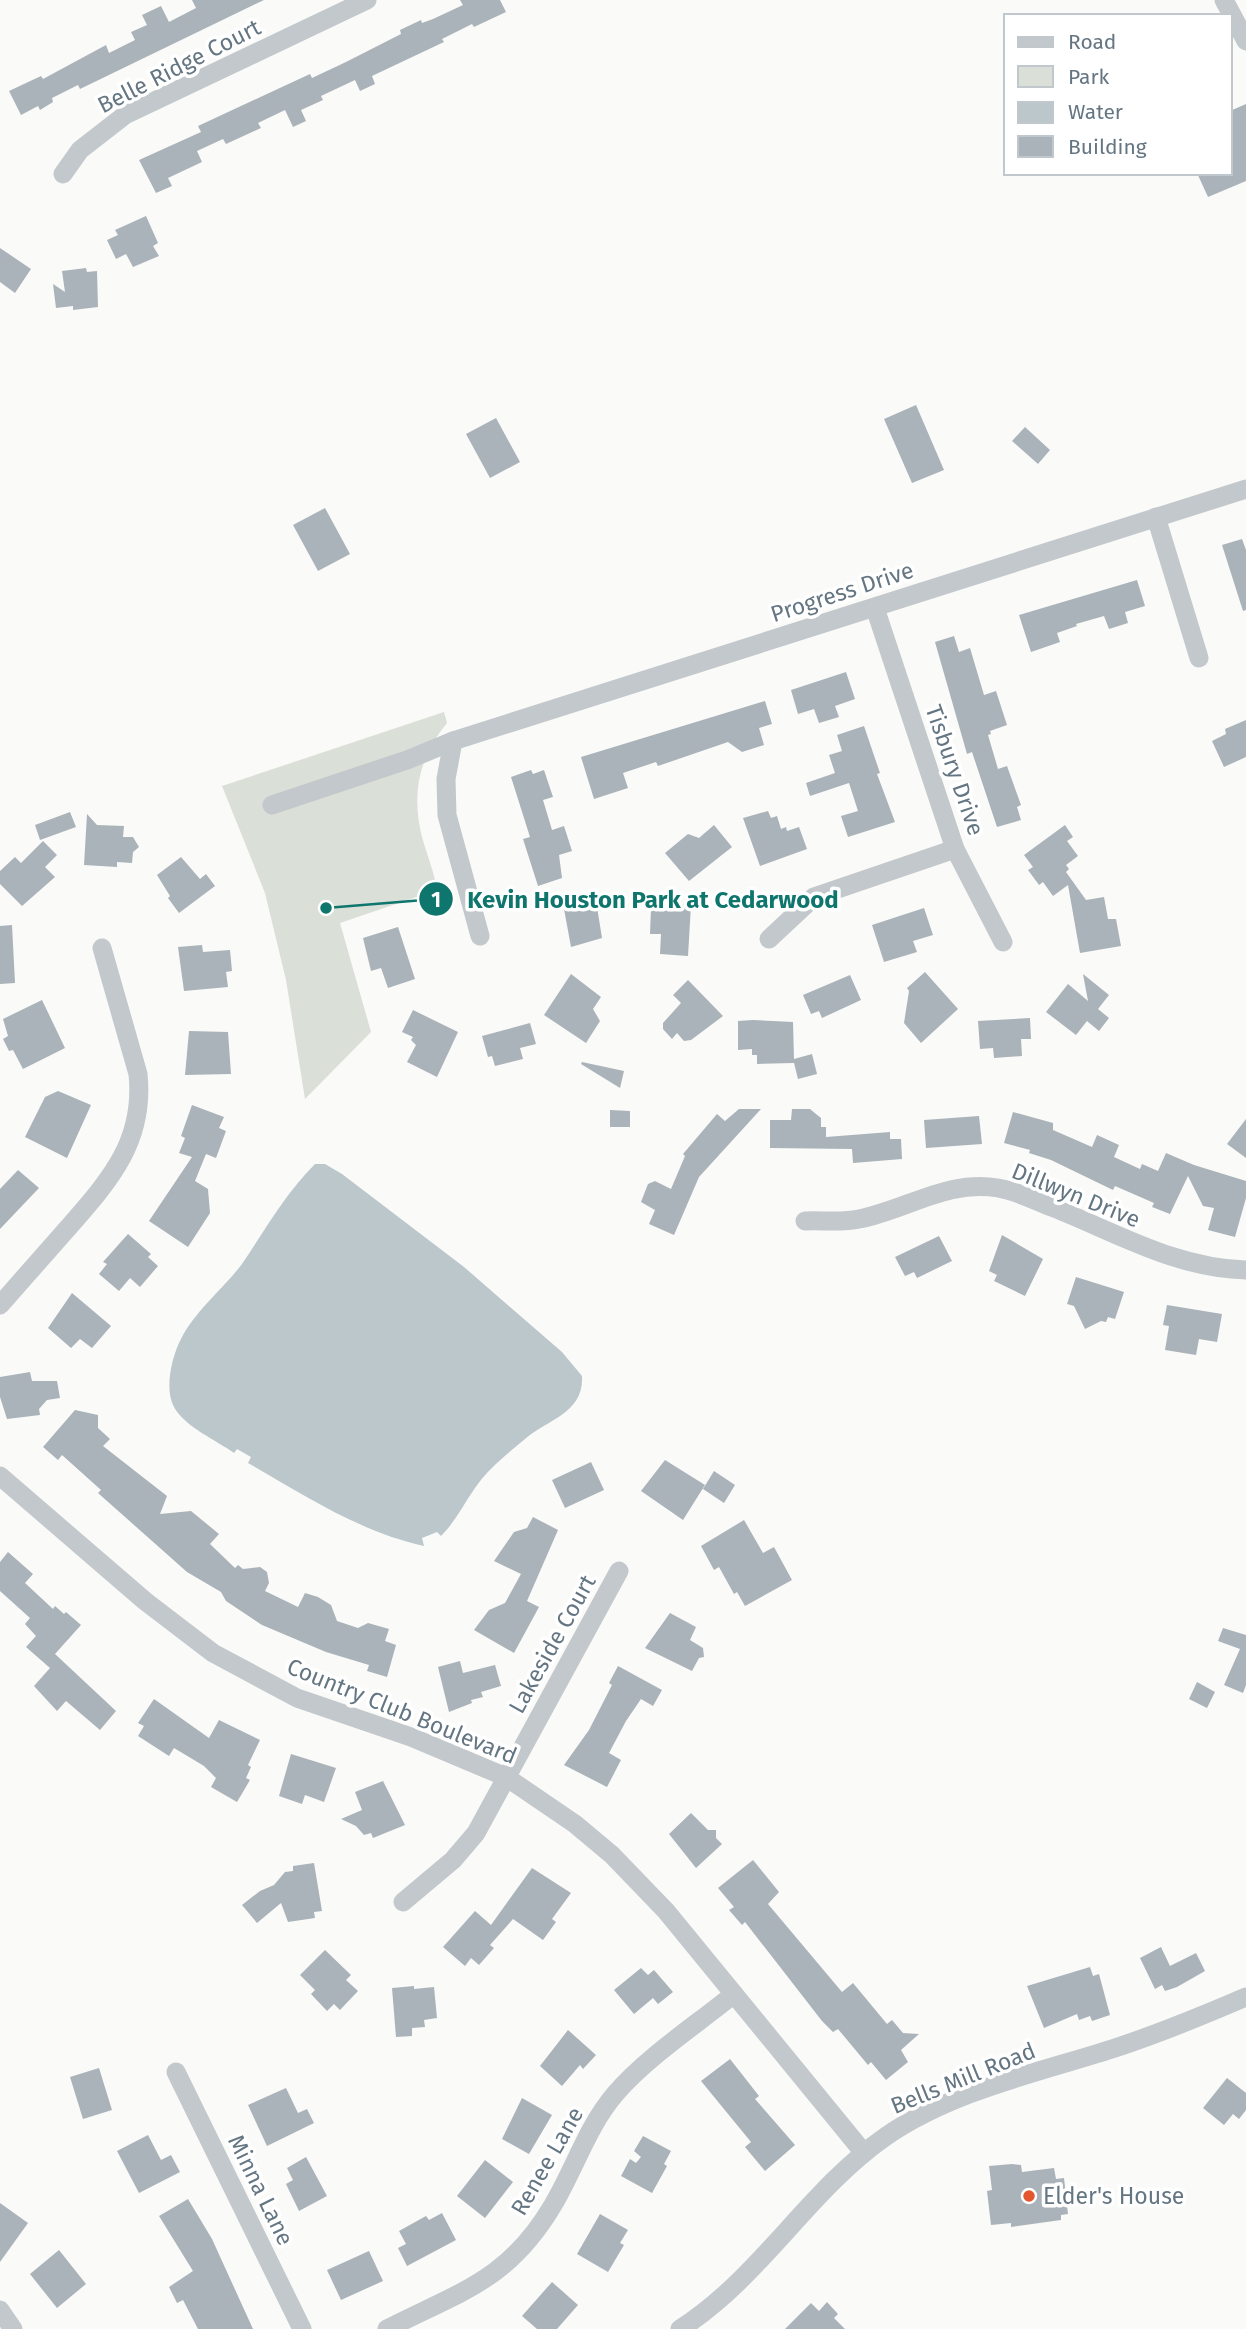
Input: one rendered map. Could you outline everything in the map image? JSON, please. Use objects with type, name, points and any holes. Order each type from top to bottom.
[{"type":"street","name":"Belle Ridge Court","points":[[63,174],[80,150],[125,115],[367,0]]},
{"type":"street","points":[[1232,15],[1246,41]]},
{"type":"street","name":"Progress Drive","points":[[272,805],[407,760],[453,741],[1246,489]]},
{"type":"street","points":[[1156,517],[1199,658]]},
{"type":"street","name":"Tisbury Drive","points":[[875,608],[955,849],[1003,942]]},
{"type":"street","points":[[453,741],[446,779],[447,815],[480,936]]},
{"type":"street","points":[[769,939],[814,897],[955,849]]},
{"type":"street","points":[[0,1305],[110,1180],[128,1147],[137,1121],[140,1093],[138,1074],[102,948]]},
{"type":"street","name":"Dillwyn Drive","points":[[805,1221],[859,1220],[922,1196],[974,1185],[1000,1188],[1085,1220],[1143,1249],[1194,1263],[1246,1270]]},
{"type":"street","name":"Country Club Boulevard","points":[[0,1476],[145,1601],[213,1653],[297,1698],[411,1737],[506,1777],[575,1824],[612,1856],[666,1911],[864,2153]]},
{"type":"street","name":"Lakeside Court","points":[[403,1902],[465,1848],[619,1571]]},
{"type":"street","name":"Renee Lane","points":[[387,2329],[481,2282],[522,2250],[554,2203],[586,2142],[617,2092],[734,1994]]},
{"type":"street","name":"Bells Mill Road","points":[[680,2329],[701,2324],[864,2153],[901,2127],[949,2104],[1001,2084],[1182,2024],[1246,1997]]},
{"type":"street","name":"Minna Lane","points":[[176,2072],[302,2329]]},
{"type":"street","points":[[0,2310],[13,2329]]},
{"type":"green space","points":[[444,712],[447,723],[424,762],[417,805],[422,837],[437,890],[340,923],[371,1032],[305,1099],[286,980],[265,893],[222,786]]},
{"type":"water","points":[[315,1164],[325,1164],[342,1174],[464,1267],[562,1352],[582,1376],[581,1389],[571,1407],[534,1432],[498,1462],[480,1481],[441,1536],[437,1532],[422,1538],[424,1546],[377,1532],[290,1488],[248,1463],[251,1457],[237,1449],[234,1453],[193,1427],[179,1414],[171,1400],[169,1382],[172,1363],[187,1329],[242,1264],[285,1200]]},
{"type":"building","points":[[192,0],[264,0],[80,89],[78,85],[52,98],[53,102],[40,110],[38,106],[21,115],[9,91],[41,76],[43,79],[106,45],[109,53],[135,40],[131,32],[147,25],[142,15],[161,6],[169,22],[196,8]]},
{"type":"building","points":[[460,0],[500,0],[506,12],[474,27],[472,24],[442,39],[444,42],[372,76],[375,84],[360,91],[355,80],[321,96],[323,100],[301,110],[306,121],[293,127],[285,110],[258,123],[261,128],[226,144],[223,139],[197,151],[202,162],[168,178],[172,186],[156,193],[139,160],[201,132],[198,126],[310,74],[312,78],[346,62],[401,34],[400,30],[421,20],[422,23],[463,5]]},
{"type":"building","points":[[1246,104],[1246,181],[1208,197],[1198,175],[1232,175],[1232,110]]},
{"type":"building","points":[[146,216],[158,243],[153,246],[159,256],[133,267],[126,254],[116,259],[107,240],[118,235],[115,230]]},
{"type":"building","points":[[0,248],[31,269],[15,293],[0,282]]},
{"type":"building","points":[[86,268],[87,272],[97,271],[98,307],[73,310],[73,306],[56,308],[53,284],[65,292],[62,271]]},
{"type":"building","points":[[916,405],[944,470],[912,483],[884,419]]},
{"type":"building","points":[[496,418],[520,462],[490,478],[466,434]]},
{"type":"building","points":[[1025,427],[1050,450],[1038,464],[1012,441]]},
{"type":"building","points":[[325,508],[350,554],[318,571],[293,525]]},
{"type":"building","points":[[1242,539],[1246,550],[1246,610],[1243,611],[1222,545]]},
{"type":"building","points":[[1137,580],[1145,606],[1125,612],[1128,623],[1109,629],[1104,616],[1076,624],[1077,626],[1057,633],[1060,642],[1031,652],[1019,615]]},
{"type":"building","points":[[954,636],[959,652],[970,648],[984,695],[996,691],[1007,725],[990,731],[991,734],[988,735],[998,769],[1007,766],[1021,805],[1017,807],[1021,820],[997,827],[972,752],[967,754],[935,642]]},
{"type":"building","points":[[846,672],[855,699],[835,706],[839,717],[819,723],[814,709],[798,714],[791,690]]},
{"type":"building","points":[[765,701],[772,724],[759,728],[764,745],[742,752],[728,742],[658,766],[656,762],[623,773],[628,788],[594,799],[581,757]]},
{"type":"building","points":[[1246,720],[1246,757],[1224,767],[1212,741],[1226,734],[1225,729]]},
{"type":"building","points":[[864,726],[880,773],[877,774],[895,822],[848,837],[841,816],[858,811],[849,783],[810,796],[806,783],[835,773],[829,755],[842,751],[837,735]]},
{"type":"building","points":[[531,770],[533,774],[544,770],[553,797],[543,800],[552,830],[564,826],[572,851],[559,855],[562,878],[538,886],[523,839],[530,837],[511,777]]},
{"type":"building","points":[[768,811],[771,818],[777,816],[781,829],[786,827],[787,831],[799,827],[807,849],[760,866],[743,818]]},
{"type":"building","points":[[70,812],[76,827],[40,840],[35,825]]},
{"type":"building","points":[[87,814],[97,825],[124,826],[123,837],[133,837],[139,847],[133,852],[132,863],[117,862],[117,867],[84,865]]},
{"type":"building","points":[[714,825],[732,847],[689,881],[665,853],[688,834],[699,838]]},
{"type":"building","points":[[1065,825],[1073,837],[1067,841],[1078,856],[1066,865],[1069,869],[1066,872],[1086,900],[1104,897],[1108,919],[1116,919],[1121,946],[1080,953],[1068,885],[1053,896],[1043,882],[1039,885],[1028,870],[1033,867],[1024,855]]},
{"type":"building","points":[[43,841],[57,855],[45,867],[55,877],[22,906],[0,884],[0,871],[15,857],[21,863]]},
{"type":"building","points":[[181,857],[200,879],[206,874],[215,886],[179,913],[157,875]]},
{"type":"building","points":[[583,894],[586,909],[597,907],[602,938],[571,947],[562,898]]},
{"type":"building","points":[[666,903],[691,905],[688,956],[660,954],[661,934],[650,934],[651,908],[666,909]]},
{"type":"building","points":[[924,908],[933,935],[913,941],[917,952],[884,962],[872,925]]},
{"type":"building","points":[[12,925],[15,983],[0,984],[0,926]]},
{"type":"building","points":[[398,927],[415,979],[388,988],[381,968],[371,971],[363,938]]},
{"type":"building","points":[[202,945],[203,952],[230,950],[232,971],[226,972],[228,987],[184,991],[178,947]]},
{"type":"building","points":[[925,972],[958,1009],[921,1043],[904,1023],[909,991],[907,988]]},
{"type":"building","points":[[571,974],[601,997],[593,1009],[600,1021],[586,1043],[544,1015]]},
{"type":"building","points":[[1083,974],[1109,995],[1098,1009],[1109,1018],[1099,1031],[1087,1021],[1076,1035],[1046,1012],[1068,984],[1088,1001]]},
{"type":"building","points":[[850,975],[861,1000],[822,1018],[819,1011],[811,1014],[803,995]]},
{"type":"building","points":[[688,980],[723,1016],[691,1040],[684,1041],[677,1033],[672,1039],[663,1029],[663,1023],[681,1003],[673,995]]},
{"type":"building","points":[[42,1000],[65,1048],[23,1069],[13,1050],[9,1051],[3,1039],[8,1036],[3,1019]]},
{"type":"building","points":[[413,1010],[458,1032],[437,1077],[407,1062],[416,1045],[411,1040],[413,1037],[402,1032]]},
{"type":"building","points":[[1030,1018],[1031,1039],[1021,1039],[1022,1056],[994,1058],[993,1048],[980,1049],[978,1021]]},
{"type":"building","points":[[738,1021],[793,1022],[794,1059],[812,1054],[817,1074],[798,1079],[794,1063],[757,1064],[757,1055],[752,1055],[752,1049],[738,1050]]},
{"type":"building","points":[[530,1023],[536,1044],[520,1048],[523,1059],[495,1066],[492,1056],[488,1057],[482,1036]]},
{"type":"building","points":[[189,1031],[228,1032],[231,1074],[185,1075]]},
{"type":"building","points":[[582,1062],[624,1071],[620,1088],[581,1064]]},
{"type":"building","points":[[58,1091],[91,1105],[67,1158],[25,1137],[45,1097]]},
{"type":"building","points":[[192,1105],[224,1117],[219,1128],[226,1131],[216,1158],[206,1154],[195,1181],[208,1189],[210,1213],[188,1247],[149,1221],[192,1157],[179,1153],[185,1138],[181,1136]]},
{"type":"building","points":[[739,1109],[761,1109],[699,1177],[674,1235],[649,1224],[655,1210],[641,1202],[648,1184],[655,1181],[671,1189],[685,1156],[683,1154],[717,1114],[725,1121]]},
{"type":"building","points":[[792,1109],[810,1109],[821,1118],[821,1127],[826,1127],[826,1137],[890,1132],[890,1139],[901,1139],[902,1159],[853,1163],[852,1149],[770,1148],[770,1120],[791,1120]]},
{"type":"building","points":[[610,1110],[630,1111],[630,1127],[610,1127]]},
{"type":"building","points":[[1013,1112],[1053,1123],[1053,1130],[1092,1147],[1097,1135],[1119,1145],[1114,1157],[1140,1169],[1142,1164],[1158,1171],[1166,1153],[1246,1181],[1246,1198],[1235,1237],[1208,1230],[1214,1208],[1203,1206],[1188,1176],[1170,1214],[1152,1207],[1154,1203],[1115,1186],[1113,1190],[1051,1160],[1029,1153],[1030,1150],[1004,1143]]},
{"type":"building","points":[[979,1116],[982,1144],[926,1148],[924,1120]]},
{"type":"building","points":[[1246,1119],[1246,1158],[1227,1144]]},
{"type":"building","points":[[18,1170],[39,1188],[0,1229],[0,1189]]},
{"type":"building","points":[[128,1234],[151,1254],[148,1257],[158,1266],[140,1287],[130,1278],[119,1291],[99,1274],[107,1264],[103,1262]]},
{"type":"building","points":[[1002,1235],[1043,1259],[1025,1296],[994,1281],[997,1275],[989,1271]]},
{"type":"building","points":[[939,1236],[952,1261],[917,1278],[914,1272],[905,1276],[895,1257]]},
{"type":"building","points":[[1076,1277],[1124,1292],[1115,1319],[1108,1317],[1106,1322],[1101,1321],[1085,1329],[1074,1306],[1067,1304]]},
{"type":"building","points":[[72,1293],[111,1326],[92,1348],[80,1339],[71,1348],[48,1328]]},
{"type":"building","points":[[1167,1305],[1222,1314],[1217,1342],[1199,1339],[1196,1355],[1165,1350],[1169,1326],[1163,1325]]},
{"type":"building","points":[[30,1372],[32,1381],[57,1381],[60,1398],[47,1400],[39,1409],[40,1415],[7,1419],[0,1397],[0,1377]]},
{"type":"building","points":[[75,1410],[98,1415],[98,1428],[110,1439],[103,1446],[167,1496],[160,1514],[191,1511],[219,1534],[210,1544],[235,1568],[238,1565],[243,1569],[260,1567],[267,1572],[269,1583],[265,1591],[298,1607],[305,1593],[331,1605],[337,1621],[358,1628],[368,1623],[389,1629],[385,1641],[396,1645],[387,1677],[367,1671],[369,1665],[326,1652],[262,1625],[226,1601],[221,1592],[187,1572],[98,1493],[101,1490],[62,1455],[58,1460],[43,1447]]},
{"type":"building","points":[[665,1460],[705,1485],[683,1520],[641,1491]]},
{"type":"building","points":[[591,1462],[604,1490],[565,1508],[552,1480]]},
{"type":"building","points":[[714,1471],[735,1485],[724,1503],[703,1489]]},
{"type":"building","points":[[533,1517],[558,1530],[527,1601],[539,1607],[514,1653],[474,1630],[489,1610],[505,1603],[521,1574],[494,1561],[514,1532],[527,1528]]},
{"type":"building","points":[[744,1520],[763,1553],[774,1547],[792,1580],[745,1606],[737,1592],[734,1594],[719,1567],[714,1570],[701,1546]]},
{"type":"building","points":[[8,1552],[33,1574],[25,1583],[53,1609],[55,1606],[64,1614],[66,1612],[81,1625],[55,1654],[116,1711],[100,1730],[66,1701],[57,1711],[34,1686],[50,1668],[26,1647],[36,1636],[25,1624],[30,1618],[0,1591],[0,1562]]},
{"type":"building","points":[[670,1613],[696,1627],[690,1640],[703,1648],[704,1657],[699,1658],[692,1671],[645,1648]]},
{"type":"building","points":[[1223,1628],[1246,1635],[1246,1685],[1243,1693],[1224,1685],[1240,1649],[1218,1641]]},
{"type":"building","points":[[460,1661],[463,1673],[495,1665],[501,1686],[481,1692],[483,1697],[449,1712],[438,1667]]},
{"type":"building","points":[[618,1666],[662,1690],[653,1706],[641,1699],[626,1721],[609,1753],[621,1760],[607,1787],[564,1765],[589,1730],[612,1685],[609,1683]]},
{"type":"building","points":[[1197,1682],[1215,1692],[1207,1708],[1189,1699]]},
{"type":"building","points":[[154,1699],[209,1738],[219,1720],[260,1740],[248,1765],[251,1767],[246,1778],[250,1780],[237,1802],[211,1787],[216,1778],[204,1766],[174,1748],[169,1756],[138,1736],[144,1726],[138,1723]]},
{"type":"building","points":[[291,1754],[336,1768],[324,1802],[305,1795],[302,1804],[279,1796]]},
{"type":"building","points":[[383,1781],[405,1825],[373,1838],[371,1833],[364,1835],[356,1826],[341,1819],[362,1810],[355,1792]]},
{"type":"building","points":[[691,1813],[708,1830],[716,1830],[716,1838],[722,1844],[696,1868],[669,1834]]},
{"type":"building","points":[[753,1860],[779,1892],[768,1904],[842,1992],[853,1983],[887,2024],[892,2020],[903,2033],[919,2034],[901,2050],[908,2062],[886,2080],[871,2062],[868,2065],[838,2029],[833,2032],[822,2021],[745,1922],[742,1925],[729,1910],[734,1907],[718,1888]]},
{"type":"building","points":[[314,1863],[322,1911],[314,1912],[315,1918],[288,1922],[281,1903],[257,1923],[242,1905],[260,1891],[274,1885],[285,1872],[293,1871],[293,1866]]},
{"type":"building","points":[[532,1868],[571,1893],[552,1919],[556,1922],[543,1940],[513,1919],[490,1945],[494,1948],[479,1965],[471,1958],[465,1966],[443,1947],[475,1911],[491,1925]]},
{"type":"building","points":[[1161,1947],[1170,1966],[1196,1953],[1205,1971],[1177,1987],[1165,1991],[1162,1985],[1155,1989],[1140,1958]]},
{"type":"building","points":[[325,1950],[351,1975],[346,1980],[358,1991],[340,2010],[334,2004],[327,2011],[311,1994],[315,1990],[300,1975]]},
{"type":"building","points":[[1090,1967],[1093,1976],[1099,1974],[1110,2015],[1092,2021],[1090,2016],[1079,2020],[1077,2014],[1044,2028],[1027,1986]]},
{"type":"building","points":[[641,1968],[648,1975],[654,1970],[673,1992],[658,2004],[653,1998],[634,2014],[614,1990]]},
{"type":"building","points":[[414,1986],[414,1989],[434,1987],[437,2018],[424,2020],[425,2027],[412,2028],[412,2036],[396,2037],[392,1988]]},
{"type":"building","points":[[568,2030],[596,2055],[583,2069],[580,2065],[562,2086],[540,2066]]},
{"type":"building","points":[[730,2059],[759,2096],[755,2099],[795,2145],[765,2171],[745,2147],[751,2142],[701,2081]]},
{"type":"building","points":[[99,2068],[112,2110],[83,2119],[70,2077]]},
{"type":"building","points":[[1227,2078],[1246,2093],[1246,2110],[1239,2119],[1233,2114],[1224,2125],[1203,2108]]},
{"type":"building","points":[[286,2088],[298,2113],[307,2109],[314,2123],[267,2146],[248,2105]]},
{"type":"building","points":[[522,2098],[552,2115],[529,2154],[502,2139]]},
{"type":"building","points":[[148,2135],[161,2160],[171,2155],[180,2172],[139,2193],[117,2151]]},
{"type":"building","points":[[643,2136],[671,2151],[664,2164],[667,2166],[652,2193],[621,2176],[630,2159],[636,2163],[641,2157],[634,2151]]},
{"type":"building","points":[[306,2157],[327,2196],[299,2211],[286,2184],[293,2180],[287,2168]]},
{"type":"building","points":[[485,2160],[513,2182],[485,2218],[457,2196]]},
{"type":"building","name":"Elder's House","points":[[1021,2165],[1022,2172],[1054,2168],[1056,2179],[1064,2178],[1068,2214],[1061,2215],[1061,2220],[1011,2227],[1011,2223],[991,2225],[987,2191],[992,2190],[989,2166]]},
{"type":"building","points":[[188,2199],[212,2239],[253,2329],[198,2329],[183,2300],[177,2303],[169,2287],[193,2271],[159,2216]]},
{"type":"building","points":[[0,2203],[28,2223],[0,2262]]},
{"type":"building","points":[[442,2213],[456,2240],[407,2266],[398,2248],[406,2244],[399,2231],[426,2216],[429,2220]]},
{"type":"building","points":[[600,2214],[628,2230],[620,2243],[624,2245],[608,2272],[577,2254]]},
{"type":"building","points":[[59,2250],[86,2284],[57,2308],[30,2274]]},
{"type":"building","points":[[369,2251],[383,2281],[341,2300],[327,2270]]},
{"type":"building","points":[[552,2282],[578,2305],[557,2329],[537,2329],[522,2316]]},
{"type":"building","points":[[827,2302],[838,2314],[834,2318],[845,2329],[785,2329],[811,2303],[819,2311]]},
{"type":"place","name":"Kevin Houston Park at Cedarwood","points":[[326,908]]},
{"type":"place","name":"Elder's House","points":[[1029,2196]]}]
